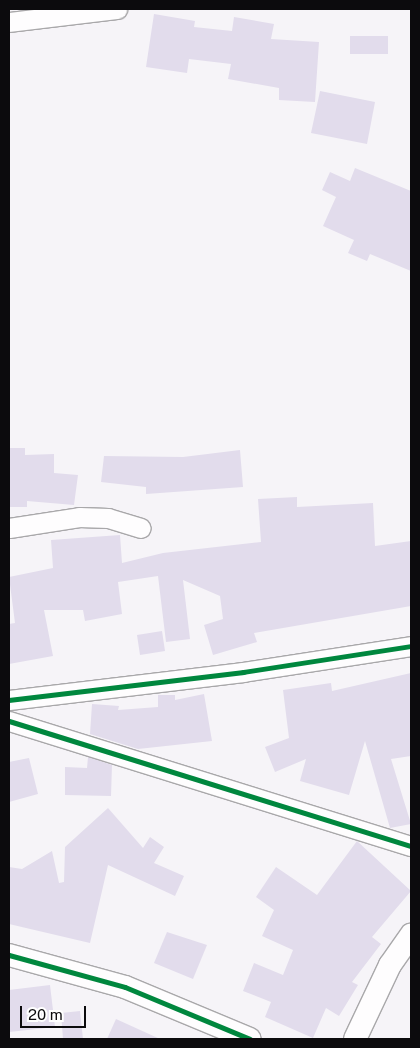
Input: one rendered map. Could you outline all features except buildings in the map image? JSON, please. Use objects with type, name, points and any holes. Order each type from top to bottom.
[{"type":"street","points":[[20,17],[117,9]]},
{"type":"street","points":[[9,528],[79,517],[108,518],[141,528]]},
{"type":"street","points":[[9,700],[243,672],[411,646]]},
{"type":"street","points":[[9,721],[411,846]]},
{"type":"street","points":[[355,1039],[390,966],[411,936]]},
{"type":"street","points":[[9,956],[125,987],[250,1039]]},
{"type":"cycle path","points":[[9,700],[243,672],[411,646]]},
{"type":"cycle path","points":[[9,721],[411,846]]},
{"type":"cycle path","points":[[9,955],[125,987],[250,1039]]}]
